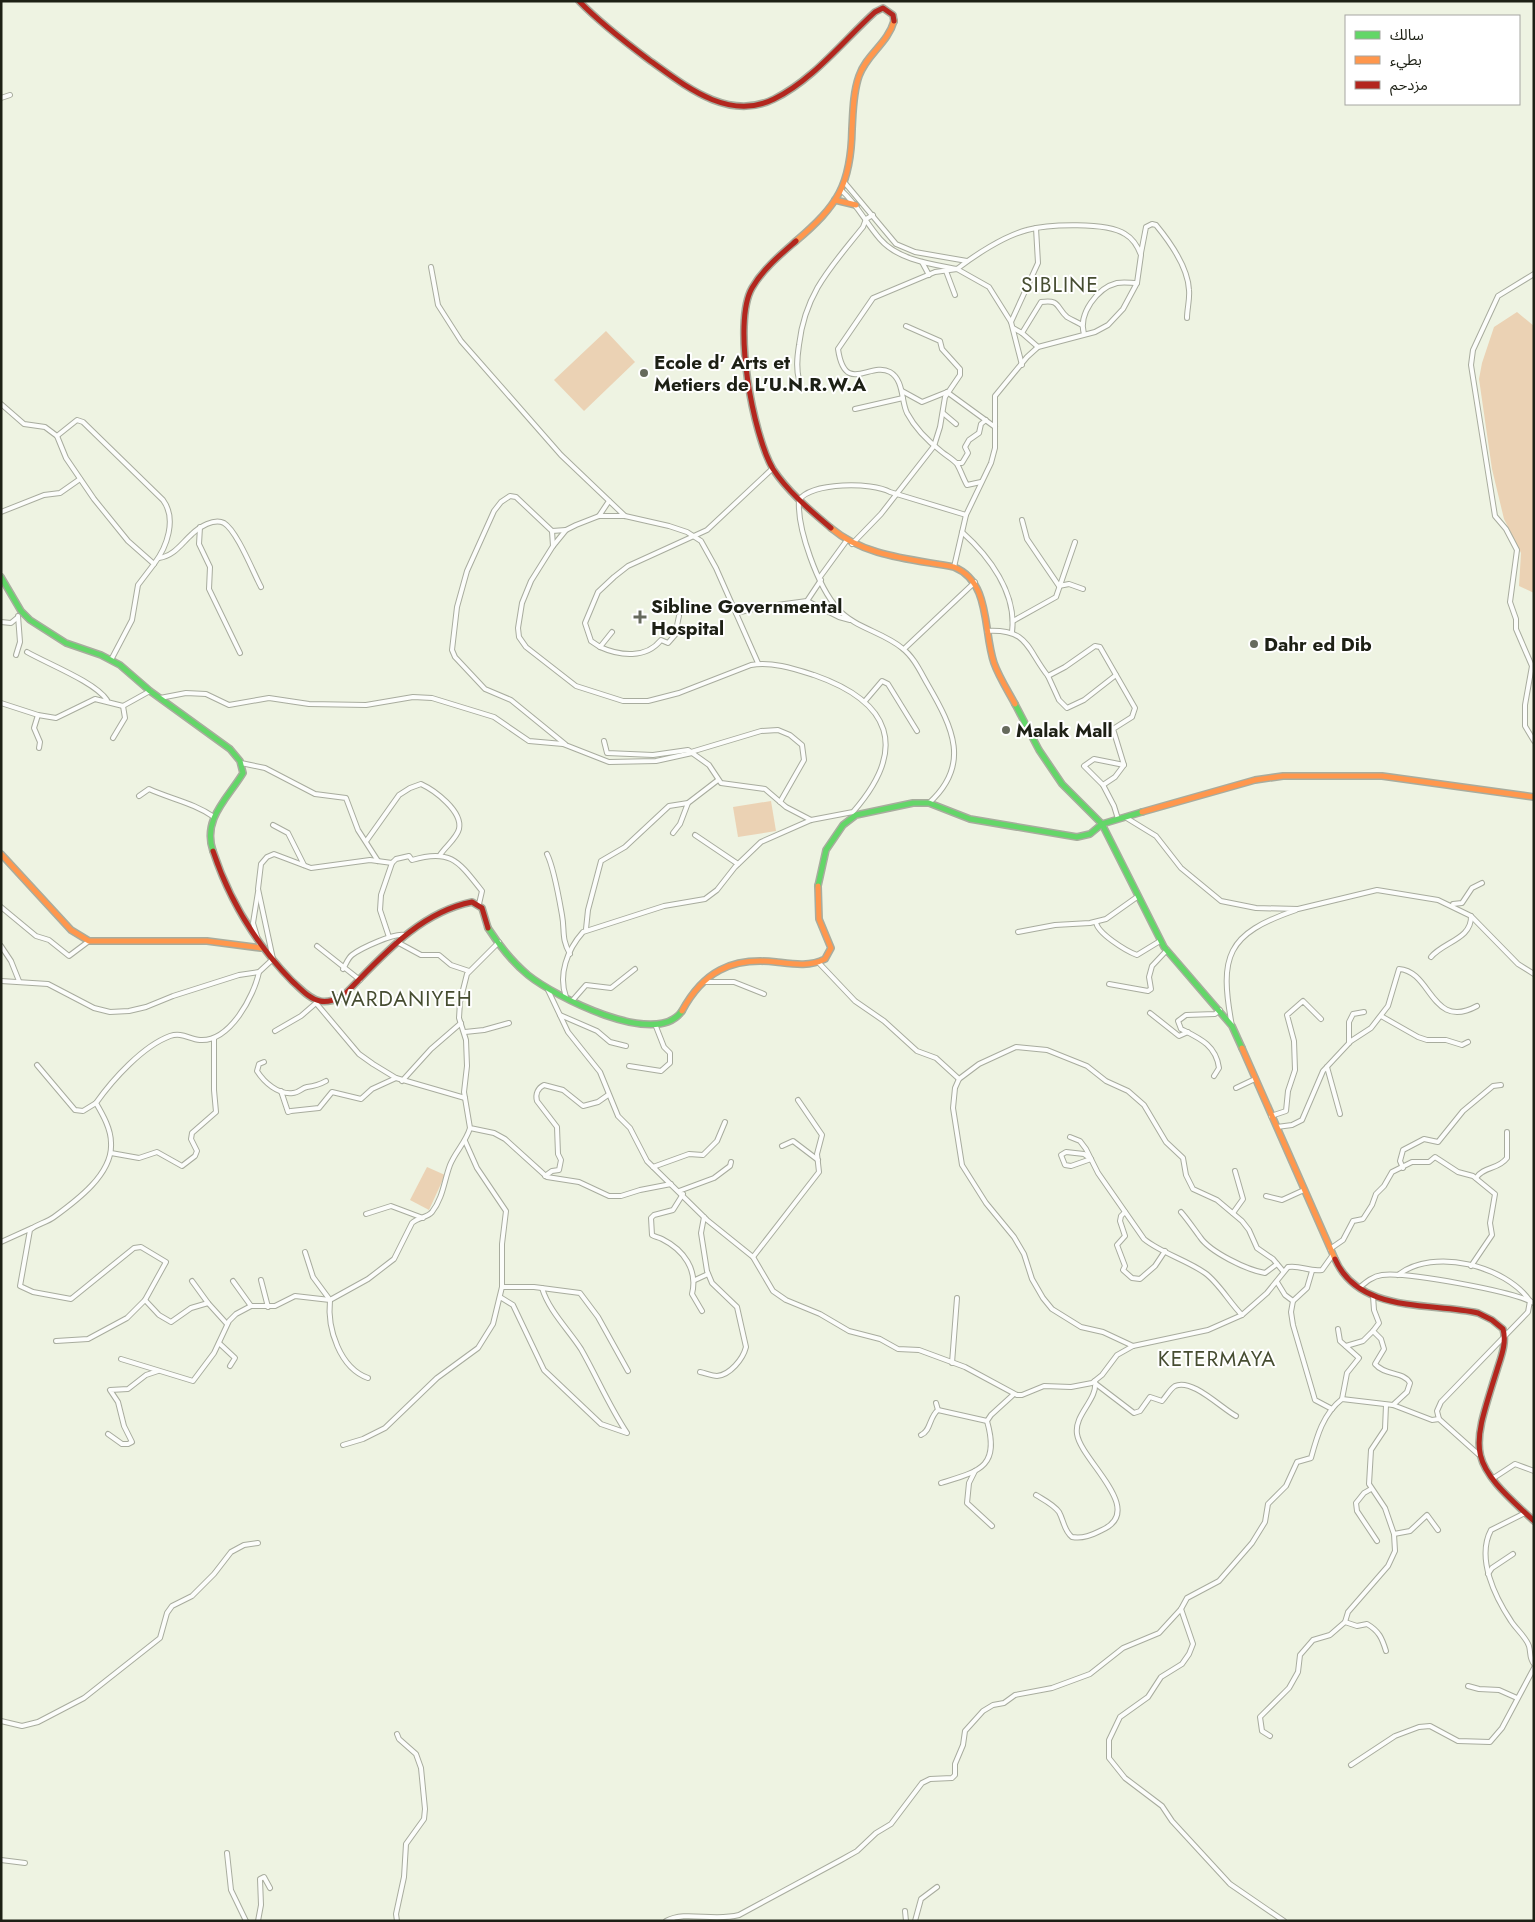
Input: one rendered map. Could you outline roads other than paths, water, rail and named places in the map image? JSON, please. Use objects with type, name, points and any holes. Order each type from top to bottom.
[{"type":"street","points":[[579,1],[626,42],[695,93],[723,103],[764,103],[792,88],[875,12],[886,9],[893,15],[895,23],[859,76],[845,182],[841,190],[805,236],[761,277],[752,289],[746,304],[743,318],[746,353],[753,408],[761,446],[772,469],[799,500],[849,542],[872,552],[954,567],[964,571],[975,582],[997,669],[1039,750],[1062,784],[1102,824],[1160,940],[1232,1026],[1339,1269],[1359,1288],[1373,1296],[1485,1315],[1500,1325],[1505,1334],[1505,1345],[1481,1421],[1478,1454],[1484,1470],[1534,1521]]},
{"type":"street","points":[[1,98],[10,95]]},
{"type":"street","points":[[845,182],[895,243],[914,252],[967,261]]},
{"type":"street","points":[[841,190],[856,205],[880,239],[890,249],[911,258],[957,269],[989,287],[1011,322],[1022,364]]},
{"type":"street","points":[[849,197],[854,192]]},
{"type":"street","points":[[835,200],[856,205]]},
{"type":"street","points":[[799,380],[796,369],[801,330],[811,296],[862,228],[866,219],[873,215]]},
{"type":"street","points":[[954,567],[966,515],[980,482],[991,463],[995,448],[995,396],[1038,347],[1108,325],[1123,309],[1137,283],[1146,227],[1152,224],[1156,225],[1176,254],[1186,276],[1190,291],[1187,318]]},
{"type":"street","points":[[980,482],[968,485],[956,463],[934,446],[913,423],[907,412],[902,390],[894,375],[889,371],[864,374],[849,372],[843,367],[838,349],[873,298],[929,275],[957,269],[967,261],[1019,233],[1036,228],[1106,227],[1126,234],[1141,255]]},
{"type":"street","points":[[1011,322],[1038,263],[1036,228]]},
{"type":"street","points":[[890,249],[895,243]]},
{"type":"street","points":[[911,258],[914,252]]},
{"type":"street","points":[[929,275],[938,265],[939,257]]},
{"type":"street","points":[[920,260],[926,264],[929,275]]},
{"type":"street","points":[[431,267],[438,304],[461,341],[561,455],[625,516]]},
{"type":"street","points":[[946,271],[955,294]]},
{"type":"street","points":[[1534,274],[1498,296],[1473,350],[1471,365],[1495,516],[1506,529],[1517,550],[1510,602],[1516,619],[1516,629],[1532,666],[1525,705],[1525,719],[1526,726],[1534,741]]},
{"type":"street","points":[[1084,334],[1082,325],[1089,307],[1105,289],[1116,283],[1137,283]]},
{"type":"street","points":[[1022,333],[1041,302],[1047,301],[1058,304],[1068,317],[1082,325]]},
{"type":"street","points":[[807,601],[820,578],[849,542],[881,514],[934,446],[947,392],[960,375],[960,369],[942,350],[940,341],[906,326]]},
{"type":"street","points":[[1013,328],[1038,347]]},
{"type":"street","points":[[902,390],[922,402],[947,392]]},
{"type":"street","points":[[947,392],[995,427]]},
{"type":"street","points":[[854,409],[903,398]]},
{"type":"street","points":[[1,404],[24,424],[45,427],[57,436],[66,458],[80,479],[125,538],[154,564]]},
{"type":"street","points":[[943,413],[956,424]]},
{"type":"street","points":[[956,463],[962,463],[965,460],[968,452],[965,447],[967,442],[979,433],[981,424],[986,420]]},
{"type":"street","points":[[57,436],[74,422],[83,422],[163,500],[168,512],[168,532],[159,558],[136,588],[132,620],[111,660]]},
{"type":"street","points":[[679,616],[675,635],[668,643],[661,640],[649,650],[632,655],[600,647],[591,641],[585,623],[598,592],[628,566],[696,537],[712,527],[772,469]]},
{"type":"street","points":[[1,512],[44,495],[60,493],[80,479]]},
{"type":"street","points":[[799,500],[817,488],[878,486],[966,515]]},
{"type":"street","points":[[553,546],[552,531],[516,497],[510,496],[501,502],[494,511],[467,570],[457,607],[451,645],[455,657],[485,690],[511,700],[566,745],[601,760],[614,762],[656,760],[692,752],[761,731],[778,730],[790,735],[802,746],[804,760],[780,802]]},
{"type":"street","points":[[799,500],[802,525],[820,578],[835,605],[851,620]]},
{"type":"street","points":[[599,516],[609,501]]},
{"type":"street","points":[[552,531],[566,530],[599,516],[625,516],[669,526],[696,537],[701,541],[716,568],[758,664]]},
{"type":"street","points":[[1022,520],[1027,539],[1059,586]]},
{"type":"street","points":[[159,558],[168,557],[200,527],[218,522],[225,524],[233,533],[260,587]]},
{"type":"street","points":[[200,527],[199,544],[210,567],[209,589],[240,653]]},
{"type":"street","points":[[389,937],[380,910],[381,895],[392,863],[396,859],[409,856],[412,860],[440,855],[455,860],[464,868],[482,892],[479,904],[487,926],[527,974],[548,990],[612,1017],[639,1023],[667,1023],[680,1016],[688,998],[701,983],[719,969],[744,962],[818,963],[828,956],[831,948],[819,919],[817,905],[820,866],[834,836],[854,814],[874,782],[886,748],[882,724],[865,701],[852,691],[794,669],[758,664],[679,693],[648,701],[622,701],[576,686],[526,647],[518,632],[525,596],[531,581],[553,546],[566,530]]},
{"type":"street","points":[[962,532],[982,550],[992,564],[1012,608],[1012,632]]},
{"type":"street","points":[[1013,621],[1053,600],[1058,593],[1075,542]]},
{"type":"street","points":[[1,577],[19,614],[20,642],[16,655]]},
{"type":"street","points":[[904,649],[975,582]]},
{"type":"street","points":[[1059,586],[1069,584],[1083,589]]},
{"type":"street","points":[[736,613],[762,607],[807,601],[839,617],[851,620],[886,636],[904,649],[932,692],[952,732],[953,762],[950,778],[941,792],[929,804]]},
{"type":"street","points":[[19,614],[66,642],[111,660],[230,749],[241,763],[243,770],[241,777],[214,818],[209,834],[212,854],[252,935],[261,948],[316,1002],[359,1054],[402,1081],[464,1098]]},
{"type":"street","points":[[1,622],[11,623],[19,614]]},
{"type":"street","points":[[987,631],[1012,632],[1021,636],[1048,676],[1059,700],[1066,708],[1084,700],[1116,675]]},
{"type":"street","points":[[600,647],[612,632]]},
{"type":"street","points":[[1048,676],[1065,667],[1095,646],[1100,647],[1135,708],[1132,717],[1113,729],[1124,765]]},
{"type":"street","points":[[27,652],[90,685],[103,694],[107,700]]},
{"type":"street","points":[[865,701],[882,681],[888,684],[918,731]]},
{"type":"street","points":[[1,703],[38,715],[60,717],[95,699],[107,700],[123,706],[150,691]]},
{"type":"street","points":[[160,698],[186,693],[206,694],[229,705],[269,698],[309,704],[366,705],[413,697],[432,698],[494,717],[529,741],[566,745]]},
{"type":"street","points":[[113,738],[125,718],[123,706]]},
{"type":"street","points":[[38,715],[34,728],[40,742],[40,748]]},
{"type":"street","points":[[604,741],[607,753],[646,755],[682,750],[692,752],[713,770],[718,780],[731,786],[766,789],[780,802],[810,820]]},
{"type":"street","points":[[1118,819],[1114,806],[1103,785],[1084,768],[1084,765],[1094,759],[1124,765]]},
{"type":"street","points":[[241,763],[266,768],[315,794],[346,798],[358,830],[367,840],[378,861]]},
{"type":"street","points":[[1103,785],[1116,777],[1124,765]]},
{"type":"street","points":[[566,998],[562,976],[570,954],[580,936],[586,930],[616,923],[664,906],[704,899],[718,890],[738,864],[762,842],[810,820],[913,803],[929,804],[970,819],[1077,837],[1090,834],[1102,824],[1255,780],[1299,775],[1382,776],[1534,797]]},
{"type":"street","points":[[673,833],[680,824],[688,804],[718,780]]},
{"type":"street","points":[[367,840],[399,795],[421,784],[434,790],[449,803],[459,826],[458,832],[440,855]]},
{"type":"street","points":[[139,796],[149,789],[182,803],[192,804],[214,818]]},
{"type":"street","points":[[586,930],[600,863],[613,852],[623,849],[668,806],[688,804]]},
{"type":"street","points":[[1124,817],[1156,836],[1181,868],[1221,901],[1256,908],[1298,909]]},
{"type":"street","points":[[273,825],[288,834],[304,865]]},
{"type":"street","points":[[695,835],[738,864]]},
{"type":"street","points":[[1,854],[71,930],[89,941],[207,942],[261,948]]},
{"type":"street","points":[[261,948],[252,923],[261,864],[267,857],[274,854],[311,868],[367,860],[392,863]]},
{"type":"street","points":[[547,854],[554,872],[562,917],[563,939],[570,954]]},
{"type":"street","points":[[1451,904],[1462,903],[1472,888],[1482,882]]},
{"type":"street","points":[[258,889],[273,959]]},
{"type":"street","points":[[1232,1026],[1226,970],[1234,946],[1263,922],[1298,909],[1377,890],[1405,893],[1451,904],[1472,916],[1518,964],[1534,974]]},
{"type":"street","points":[[1018,932],[1096,922],[1109,918],[1137,897]]},
{"type":"street","points":[[275,1031],[301,1016],[316,1002],[342,997],[404,935],[452,906],[472,902],[479,904]]},
{"type":"street","points":[[1,908],[36,936],[49,940],[69,956],[89,941]]},
{"type":"street","points":[[1431,957],[1437,950],[1452,943],[1468,930],[1472,924],[1472,916]]},
{"type":"street","points":[[1096,922],[1099,930],[1123,950],[1137,955],[1160,940]]},
{"type":"street","points":[[343,969],[352,955],[396,934],[404,935]]},
{"type":"street","points":[[396,942],[421,955],[439,955],[451,965],[469,971]]},
{"type":"street","points":[[121,1360],[192,1381],[205,1366],[219,1343],[227,1324],[236,1314],[251,1306],[275,1306],[295,1296],[330,1300],[397,1256],[412,1223],[431,1212],[436,1204],[444,1188],[450,1165],[465,1141],[470,1128],[464,1098],[467,1066],[465,1032],[461,1023],[460,1002],[469,971],[499,942]]},
{"type":"street","points":[[1,946],[11,961],[19,981]]},
{"type":"street","points":[[317,946],[343,969],[360,980]]},
{"type":"street","points":[[1109,984],[1148,992],[1151,989],[1149,977],[1152,966],[1167,950]]},
{"type":"street","points":[[1,981],[19,981],[55,986],[87,1005],[110,1012],[141,1009],[173,996],[239,975],[258,972],[273,959]]},
{"type":"street","points":[[818,963],[856,1001],[884,1021],[918,1051],[936,1058],[960,1079]]},
{"type":"street","points":[[572,1001],[586,985],[612,988],[635,968]]},
{"type":"street","points":[[1277,1127],[1292,1125],[1302,1120],[1308,1110],[1316,1084],[1327,1067],[1349,1043],[1367,1031],[1381,1016],[1391,1001],[1400,969],[1418,976],[1426,990],[1439,1004],[1452,1012],[1466,1011],[1477,1006]]},
{"type":"street","points":[[37,1065],[75,1110],[83,1111],[96,1103],[134,1060],[158,1042],[179,1035],[199,1040],[214,1038],[230,1025],[246,1006],[253,993],[258,972]]},
{"type":"street","points":[[701,983],[734,982],[764,994]]},
{"type":"street","points":[[548,990],[568,1032],[600,1072],[618,1116],[630,1128],[643,1154],[653,1167],[681,1192],[704,1217],[753,1257],[769,1288],[786,1300],[820,1314],[850,1331],[880,1339],[898,1349],[919,1350],[975,1372],[1014,1394],[1022,1395],[1044,1386],[1071,1387],[1095,1383],[1136,1414],[1150,1397],[1162,1400],[1174,1386],[1182,1385],[1201,1391],[1222,1409],[1236,1416]]},
{"type":"street","points":[[1271,1116],[1286,1111],[1288,1088],[1294,1075],[1294,1041],[1287,1015],[1304,1001],[1321,1019]]},
{"type":"street","points":[[1214,1076],[1219,1068],[1217,1055],[1203,1040],[1178,1025],[1181,1017],[1191,1014],[1215,1014],[1220,1010]]},
{"type":"street","points":[[1349,1043],[1349,1022],[1353,1014],[1364,1012]]},
{"type":"street","points":[[1150,1013],[1179,1036],[1188,1032]]},
{"type":"street","points":[[560,1015],[597,1031],[610,1042],[626,1046]]},
{"type":"street","points":[[1381,1016],[1427,1040],[1446,1040],[1462,1045],[1468,1042]]},
{"type":"street","points":[[402,1081],[430,1049],[461,1023]]},
{"type":"street","points":[[465,1032],[509,1023]]},
{"type":"street","points":[[630,1066],[661,1071],[670,1063],[670,1053],[664,1047],[655,1024]]},
{"type":"street","points":[[110,1153],[139,1158],[157,1152],[182,1166],[196,1155],[197,1151],[192,1139],[192,1133],[214,1116],[217,1108],[214,1090],[214,1038]]},
{"type":"street","points":[[1133,1346],[1103,1332],[1081,1327],[1052,1309],[1032,1279],[1026,1258],[1014,1237],[986,1202],[962,1165],[953,1108],[955,1088],[960,1079],[979,1064],[1016,1048],[1047,1050],[1081,1062],[1106,1081],[1128,1091],[1144,1105],[1166,1142],[1183,1158],[1186,1175],[1193,1189],[1213,1198],[1233,1213],[1249,1230],[1257,1248],[1277,1264],[1283,1272]]},
{"type":"street","points":[[264,1062],[260,1064],[257,1072],[264,1081],[281,1091],[293,1093],[307,1087],[313,1088],[326,1081]]},
{"type":"street","points":[[1327,1067],[1340,1114]]},
{"type":"street","points":[[281,1091],[286,1108],[291,1111],[319,1108],[332,1092],[361,1099],[372,1089],[396,1078]]},
{"type":"street","points":[[1236,1088],[1255,1079]]},
{"type":"street","points":[[545,1176],[552,1171],[559,1170],[561,1160],[558,1154],[557,1127],[537,1101],[536,1097],[540,1087],[544,1085],[563,1090],[582,1106],[598,1102],[608,1095]]},
{"type":"street","points":[[1403,1168],[1400,1161],[1403,1150],[1424,1140],[1438,1142],[1463,1111],[1493,1086],[1501,1085]]},
{"type":"street","points":[[753,1257],[818,1175],[818,1151],[822,1136],[798,1100]]},
{"type":"street","points":[[1,1242],[53,1218],[99,1176],[110,1153],[109,1132],[96,1103]]},
{"type":"street","points":[[653,1167],[689,1154],[703,1155],[717,1141],[725,1122]]},
{"type":"street","points":[[470,1128],[494,1133],[505,1139],[545,1176],[579,1182],[613,1196],[671,1184]]},
{"type":"street","points":[[1476,1178],[1482,1171],[1499,1167],[1507,1158],[1507,1132]]},
{"type":"street","points":[[1070,1137],[1080,1141],[1124,1212],[1144,1239],[1208,1275],[1242,1315]]},
{"type":"street","points":[[343,1445],[373,1435],[385,1428],[437,1378],[478,1348],[493,1324],[502,1287],[502,1244],[506,1212],[477,1168],[465,1141]]},
{"type":"street","points":[[782,1146],[793,1141],[818,1160]]},
{"type":"street","points":[[1066,1152],[1084,1154],[1091,1159],[1071,1166],[1065,1165],[1061,1155],[1066,1152]]},
{"type":"street","points":[[1330,1250],[1343,1240],[1353,1221],[1363,1219],[1372,1205],[1376,1194],[1384,1186],[1392,1172],[1412,1162],[1429,1162],[1438,1157],[1458,1172],[1476,1178],[1494,1192],[1496,1197],[1490,1223],[1492,1235],[1471,1266]]},
{"type":"street","points":[[702,1311],[692,1294],[696,1280],[693,1272],[680,1252],[665,1240],[652,1234],[650,1228],[651,1218],[654,1215],[673,1210],[681,1192],[714,1178],[730,1166],[731,1162]]},
{"type":"street","points":[[1233,1213],[1243,1199],[1235,1171]]},
{"type":"street","points":[[1266,1196],[1282,1200],[1304,1190]]},
{"type":"street","points":[[366,1214],[391,1206],[423,1218]]},
{"type":"street","points":[[1124,1212],[1120,1222],[1125,1236],[1117,1245],[1125,1266],[1123,1270],[1125,1274],[1140,1279],[1155,1266],[1165,1251]]},
{"type":"street","points":[[1181,1212],[1200,1238],[1234,1262],[1248,1269],[1264,1272],[1277,1264]]},
{"type":"street","points":[[700,1372],[717,1376],[727,1372],[738,1361],[746,1347],[737,1307],[712,1283],[708,1274],[701,1233],[704,1217]]},
{"type":"street","points":[[32,1228],[20,1284],[22,1288],[71,1299],[134,1248],[141,1247],[166,1262],[145,1300],[127,1318],[95,1336],[81,1341],[56,1341]]},
{"type":"street","points":[[305,1252],[313,1277],[330,1300],[333,1332],[344,1357],[355,1371],[368,1378]]},
{"type":"street","points":[[1036,1495],[1059,1512],[1067,1531],[1072,1537],[1091,1535],[1106,1528],[1117,1515],[1119,1507],[1115,1496],[1080,1446],[1076,1432],[1080,1417],[1095,1383],[1117,1354],[1133,1346],[1208,1330],[1242,1315],[1277,1282],[1283,1272],[1292,1266],[1312,1271],[1322,1270],[1332,1256]]},
{"type":"street","points":[[1398,1275],[1411,1267],[1429,1262],[1445,1262],[1471,1266],[1495,1273],[1513,1282],[1522,1288],[1532,1302]]},
{"type":"street","points":[[1312,1271],[1307,1288],[1293,1301],[1291,1312],[1315,1400],[1332,1409]]},
{"type":"street","points":[[696,1280],[708,1274]]},
{"type":"street","points":[[1359,1288],[1376,1276],[1398,1275],[1471,1286],[1532,1302]]},
{"type":"street","points":[[261,1280],[268,1307]]},
{"type":"street","points":[[192,1281],[227,1324]]},
{"type":"street","points":[[233,1281],[251,1306]]},
{"type":"street","points":[[1277,1282],[1293,1301]]},
{"type":"street","points":[[502,1287],[542,1288],[576,1292],[583,1296],[609,1335],[628,1371]]},
{"type":"street","points":[[500,1297],[513,1305],[544,1370],[576,1398],[601,1424],[627,1433],[609,1404],[581,1350],[548,1303],[542,1288]]},
{"type":"street","points":[[1346,1346],[1363,1341],[1378,1323],[1374,1310],[1373,1296]]},
{"type":"street","points":[[952,1363],[957,1298]]},
{"type":"street","points":[[145,1300],[159,1315],[171,1322],[191,1308],[208,1303]]},
{"type":"street","points":[[1478,1454],[1439,1419],[1437,1411],[1441,1402],[1528,1312],[1532,1302]]},
{"type":"street","points":[[666,1921],[683,1916],[726,1919],[739,1915],[846,1857],[876,1833],[891,1824],[922,1783],[930,1779],[952,1778],[955,1775],[955,1764],[963,1745],[965,1731],[983,1711],[993,1705],[1004,1703],[1015,1695],[1052,1688],[1090,1674],[1123,1648],[1159,1632],[1181,1609],[1187,1598],[1219,1581],[1252,1543],[1265,1522],[1268,1504],[1286,1486],[1297,1462],[1310,1458],[1315,1437],[1332,1409],[1342,1399],[1347,1373],[1359,1358],[1339,1339],[1338,1329]]},
{"type":"street","points":[[1373,1331],[1381,1339],[1384,1349],[1376,1362],[1377,1366],[1384,1372],[1404,1377],[1410,1383],[1407,1392],[1393,1405]]},
{"type":"street","points":[[219,1343],[235,1358],[230,1366]]},
{"type":"street","points":[[108,1434],[122,1444],[132,1442],[124,1426],[118,1402],[110,1390],[128,1389],[146,1375],[158,1371]]},
{"type":"street","points":[[992,1526],[967,1503],[969,1483],[975,1471],[991,1453],[992,1444],[987,1421],[1014,1394]]},
{"type":"street","points":[[1342,1399],[1393,1405],[1432,1420],[1439,1419]]},
{"type":"street","points":[[936,1402],[938,1410]]},
{"type":"street","points":[[1270,1736],[1260,1728],[1261,1714],[1289,1688],[1298,1672],[1300,1655],[1313,1640],[1330,1635],[1345,1622],[1348,1612],[1388,1566],[1395,1551],[1394,1534],[1385,1508],[1371,1489],[1371,1450],[1386,1429],[1386,1405]]},
{"type":"street","points":[[938,1410],[987,1421]]},
{"type":"street","points":[[921,1435],[928,1430],[931,1417],[938,1410]]},
{"type":"street","points":[[1492,1479],[1515,1464],[1534,1471]]},
{"type":"street","points":[[941,1483],[975,1471]]},
{"type":"street","points":[[1371,1489],[1356,1503],[1357,1511],[1377,1541]]},
{"type":"street","points":[[1351,1765],[1395,1736],[1419,1727],[1430,1726],[1458,1741],[1490,1742],[1502,1728],[1534,1666],[1531,1661],[1529,1646],[1510,1620],[1488,1574],[1486,1552],[1489,1531],[1495,1526],[1525,1513]]},
{"type":"street","points":[[1394,1534],[1410,1531],[1427,1515],[1438,1530]]},
{"type":"street","points":[[1,1720],[22,1726],[38,1722],[84,1698],[160,1638],[167,1613],[172,1606],[192,1596],[214,1574],[231,1552],[244,1545],[258,1542]]},
{"type":"street","points":[[1488,1574],[1492,1568],[1513,1554]]},
{"type":"street","points":[[1181,1609],[1193,1644],[1189,1654],[1182,1664],[1161,1677],[1148,1697],[1120,1717],[1109,1740],[1110,1758],[1125,1778],[1162,1806],[1172,1821],[1230,1884],[1284,1921]]},
{"type":"street","points":[[1345,1622],[1357,1626],[1366,1624],[1372,1628],[1381,1635],[1386,1651]]},
{"type":"street","points":[[1468,1686],[1479,1690],[1499,1690],[1517,1698]]},
{"type":"street","points":[[397,1734],[399,1739],[416,1754],[421,1768],[425,1809],[424,1820],[406,1844],[404,1877],[396,1914],[397,1921]]},
{"type":"street","points":[[227,1853],[231,1890],[246,1920]]},
{"type":"street","points":[[1,1860],[25,1863]]},
{"type":"street","points":[[258,1921],[261,1905],[260,1879],[264,1877],[270,1888]]},
{"type":"street","points":[[916,1921],[922,1899],[937,1887]]},
{"type":"street","points":[[904,1911],[906,1921]]},
{"type":"place","name":"Ecole d' Arts et Metiers de L'U.N.R.W.A","points":[[644,373]]},
{"type":"place","name":"Sibline Governmental Hospital","points":[[640,617]]},
{"type":"place","name":"Dahr ed Dib","points":[[1254,644]]},
{"type":"place","name":"Malak Mall","points":[[1006,730]]},
{"type":"district","name":"SIBLINE","points":[[1060,285]]},
{"type":"district","name":"WARDANIYEH","points":[[402,999]]},
{"type":"district","name":"KETERMAYA","points":[[1217,1359]]}]
